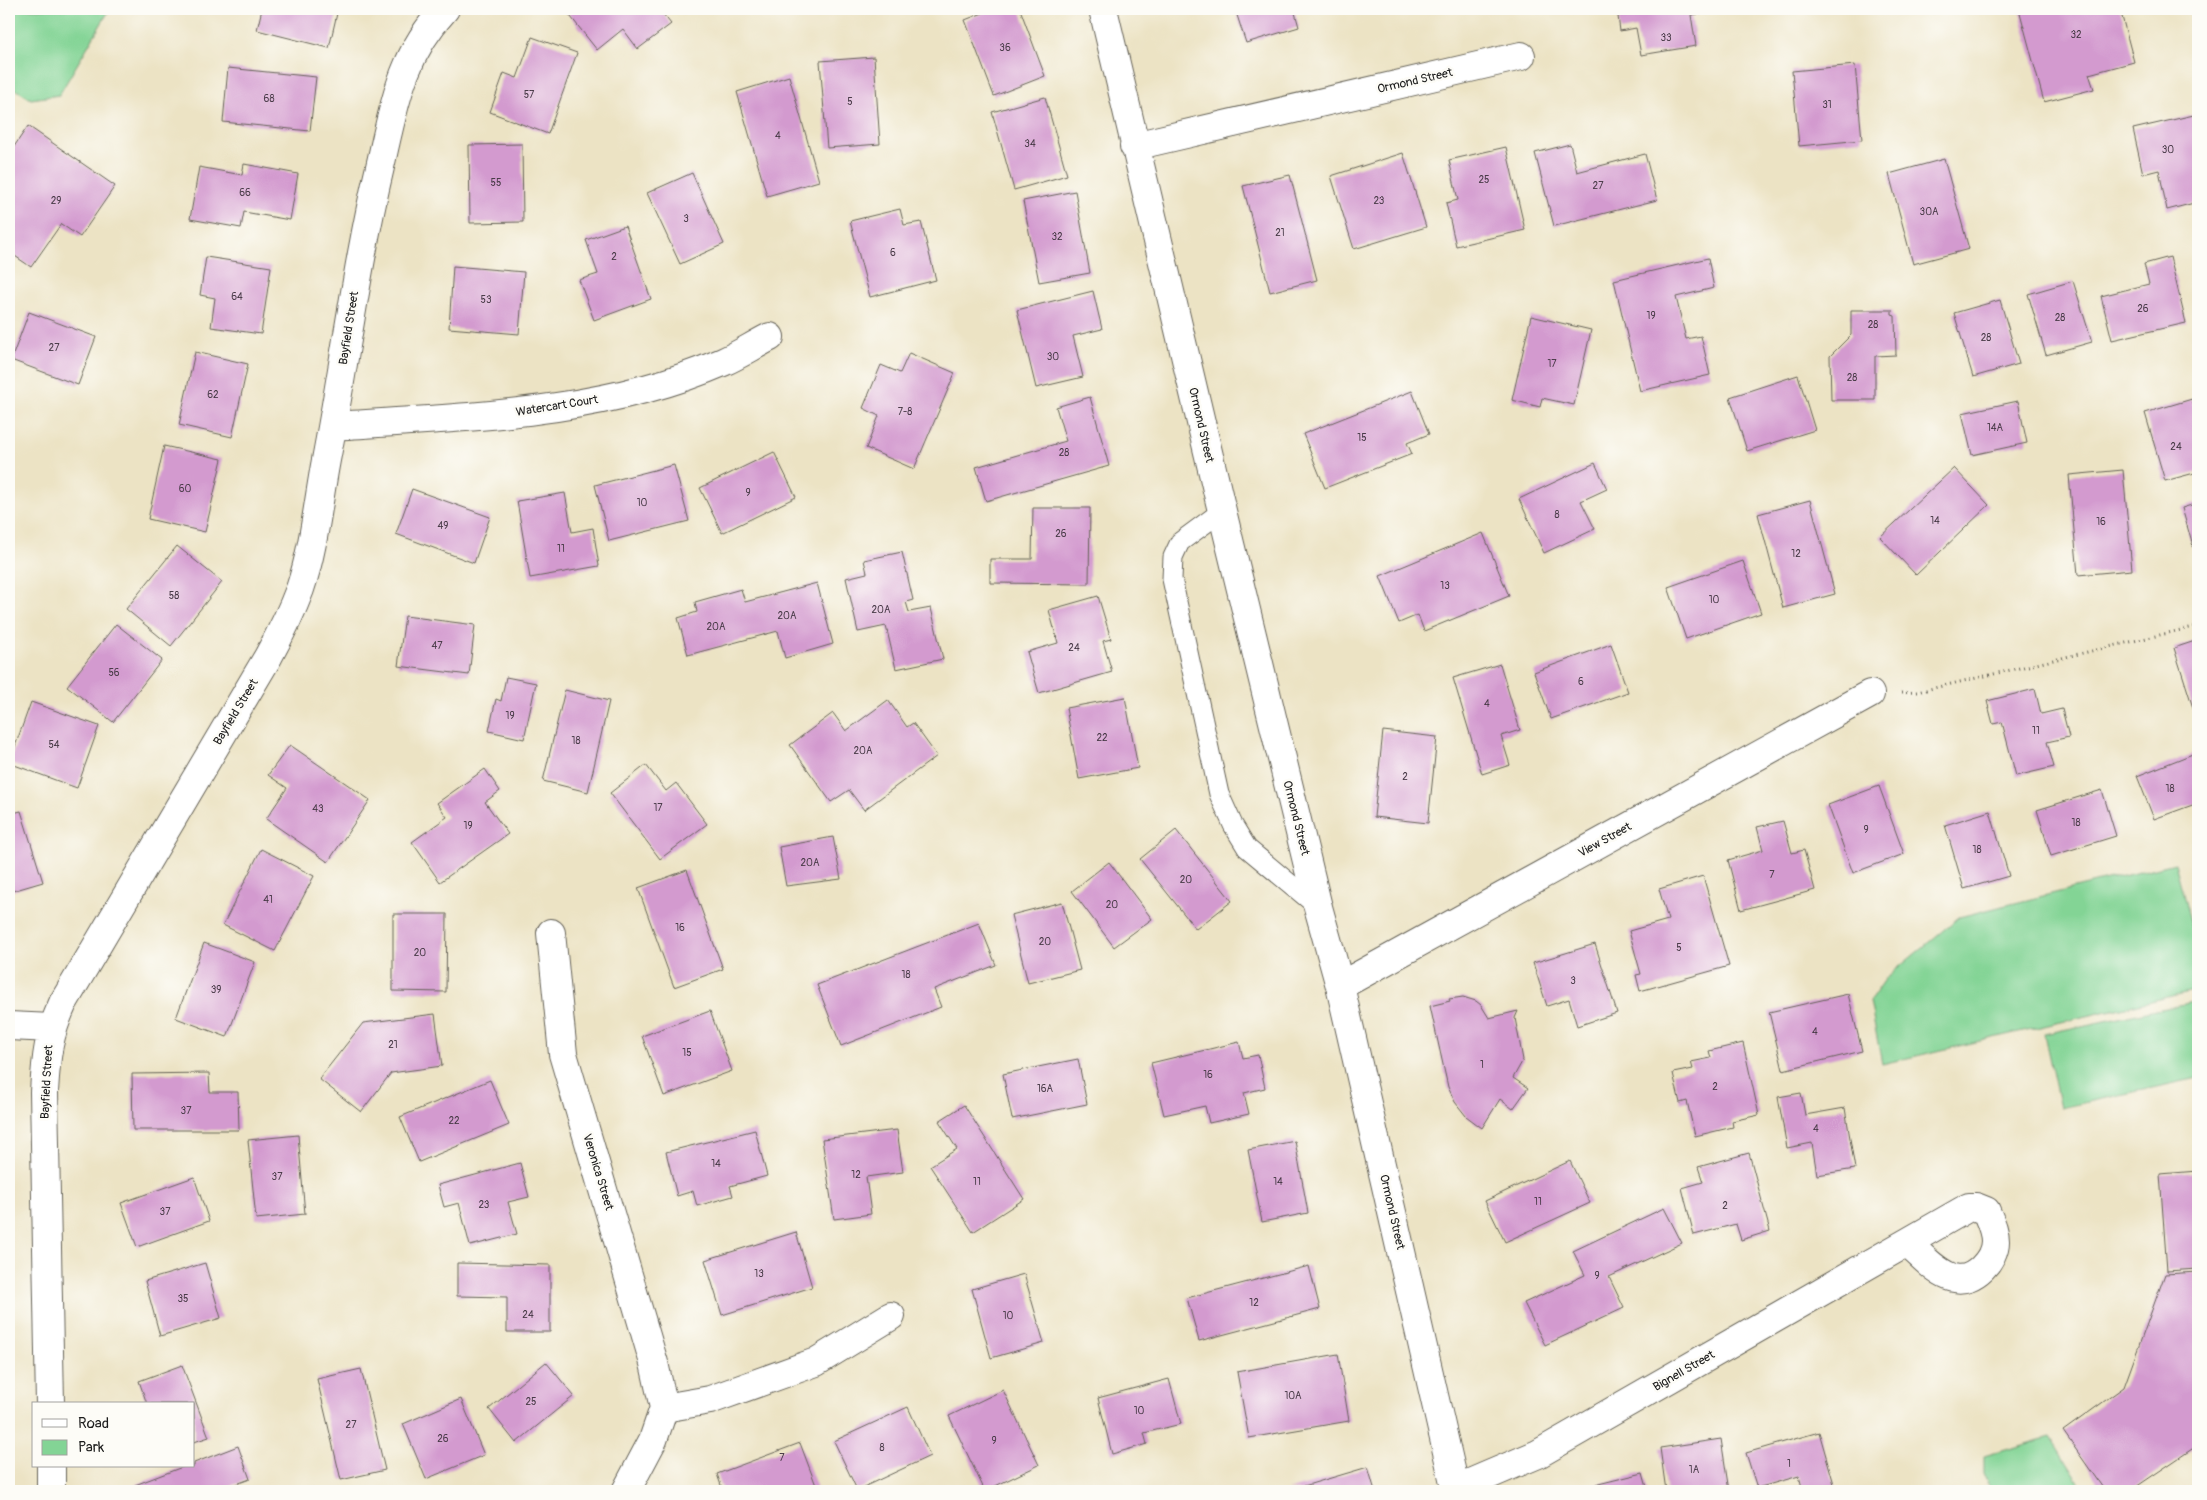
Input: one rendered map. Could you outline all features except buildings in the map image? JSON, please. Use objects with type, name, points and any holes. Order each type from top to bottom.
[{"type":"street","name":"Bayfield Street","points":[[50,1402],[44,1092],[46,1059],[52,1028],[63,1003],[286,624],[300,587],[309,552],[333,426],[366,225],[399,90],[410,58],[423,34],[445,9]]},
{"type":"street","name":"Ormond Street","points":[[1103,9],[1134,146],[1318,907],[1340,986],[1456,1490]]},
{"type":"street","name":"Ormond Street","points":[[1134,146],[1521,56]]},
{"type":"street","name":"Watercart Court","points":[[333,426],[494,415],[549,409],[608,398],[681,378],[724,362],[770,337]]},
{"type":"street","name":"View Street","points":[[1340,986],[1870,694]]},
{"type":"street","name":"Veronica Street","points":[[551,933],[563,1054],[654,1363],[664,1408]]},
{"type":"street","points":[[9,1026],[52,1028]]},
{"type":"street","name":"Bignell Street","points":[[1456,1490],[1538,1454],[1908,1244]]},
{"type":"street","points":[[626,1491],[653,1440],[664,1408],[710,1400],[816,1362],[892,1316]]},
{"type":"street","points":[[51,1468],[51,1491]]},
{"type":"lane","points":[[1222,511],[1180,542],[1173,557],[1172,579],[1219,794],[1232,825],[1247,848],[1318,907]]},
{"type":"path","points":[[1870,694],[1917,692],[2198,626]]},
{"type":"green space","points":[[9,9],[110,9],[59,95],[31,99],[9,85]]},
{"type":"green space","points":[[2175,863],[2198,952],[2198,990],[1882,1064],[1870,1001],[1886,978],[1959,917]]},
{"type":"green space","points":[[2198,1001],[2198,1078],[2060,1108],[2044,1034]]},
{"type":"green space","points":[[2050,1437],[2083,1490],[1992,1491],[1984,1474],[1984,1456]]}]
